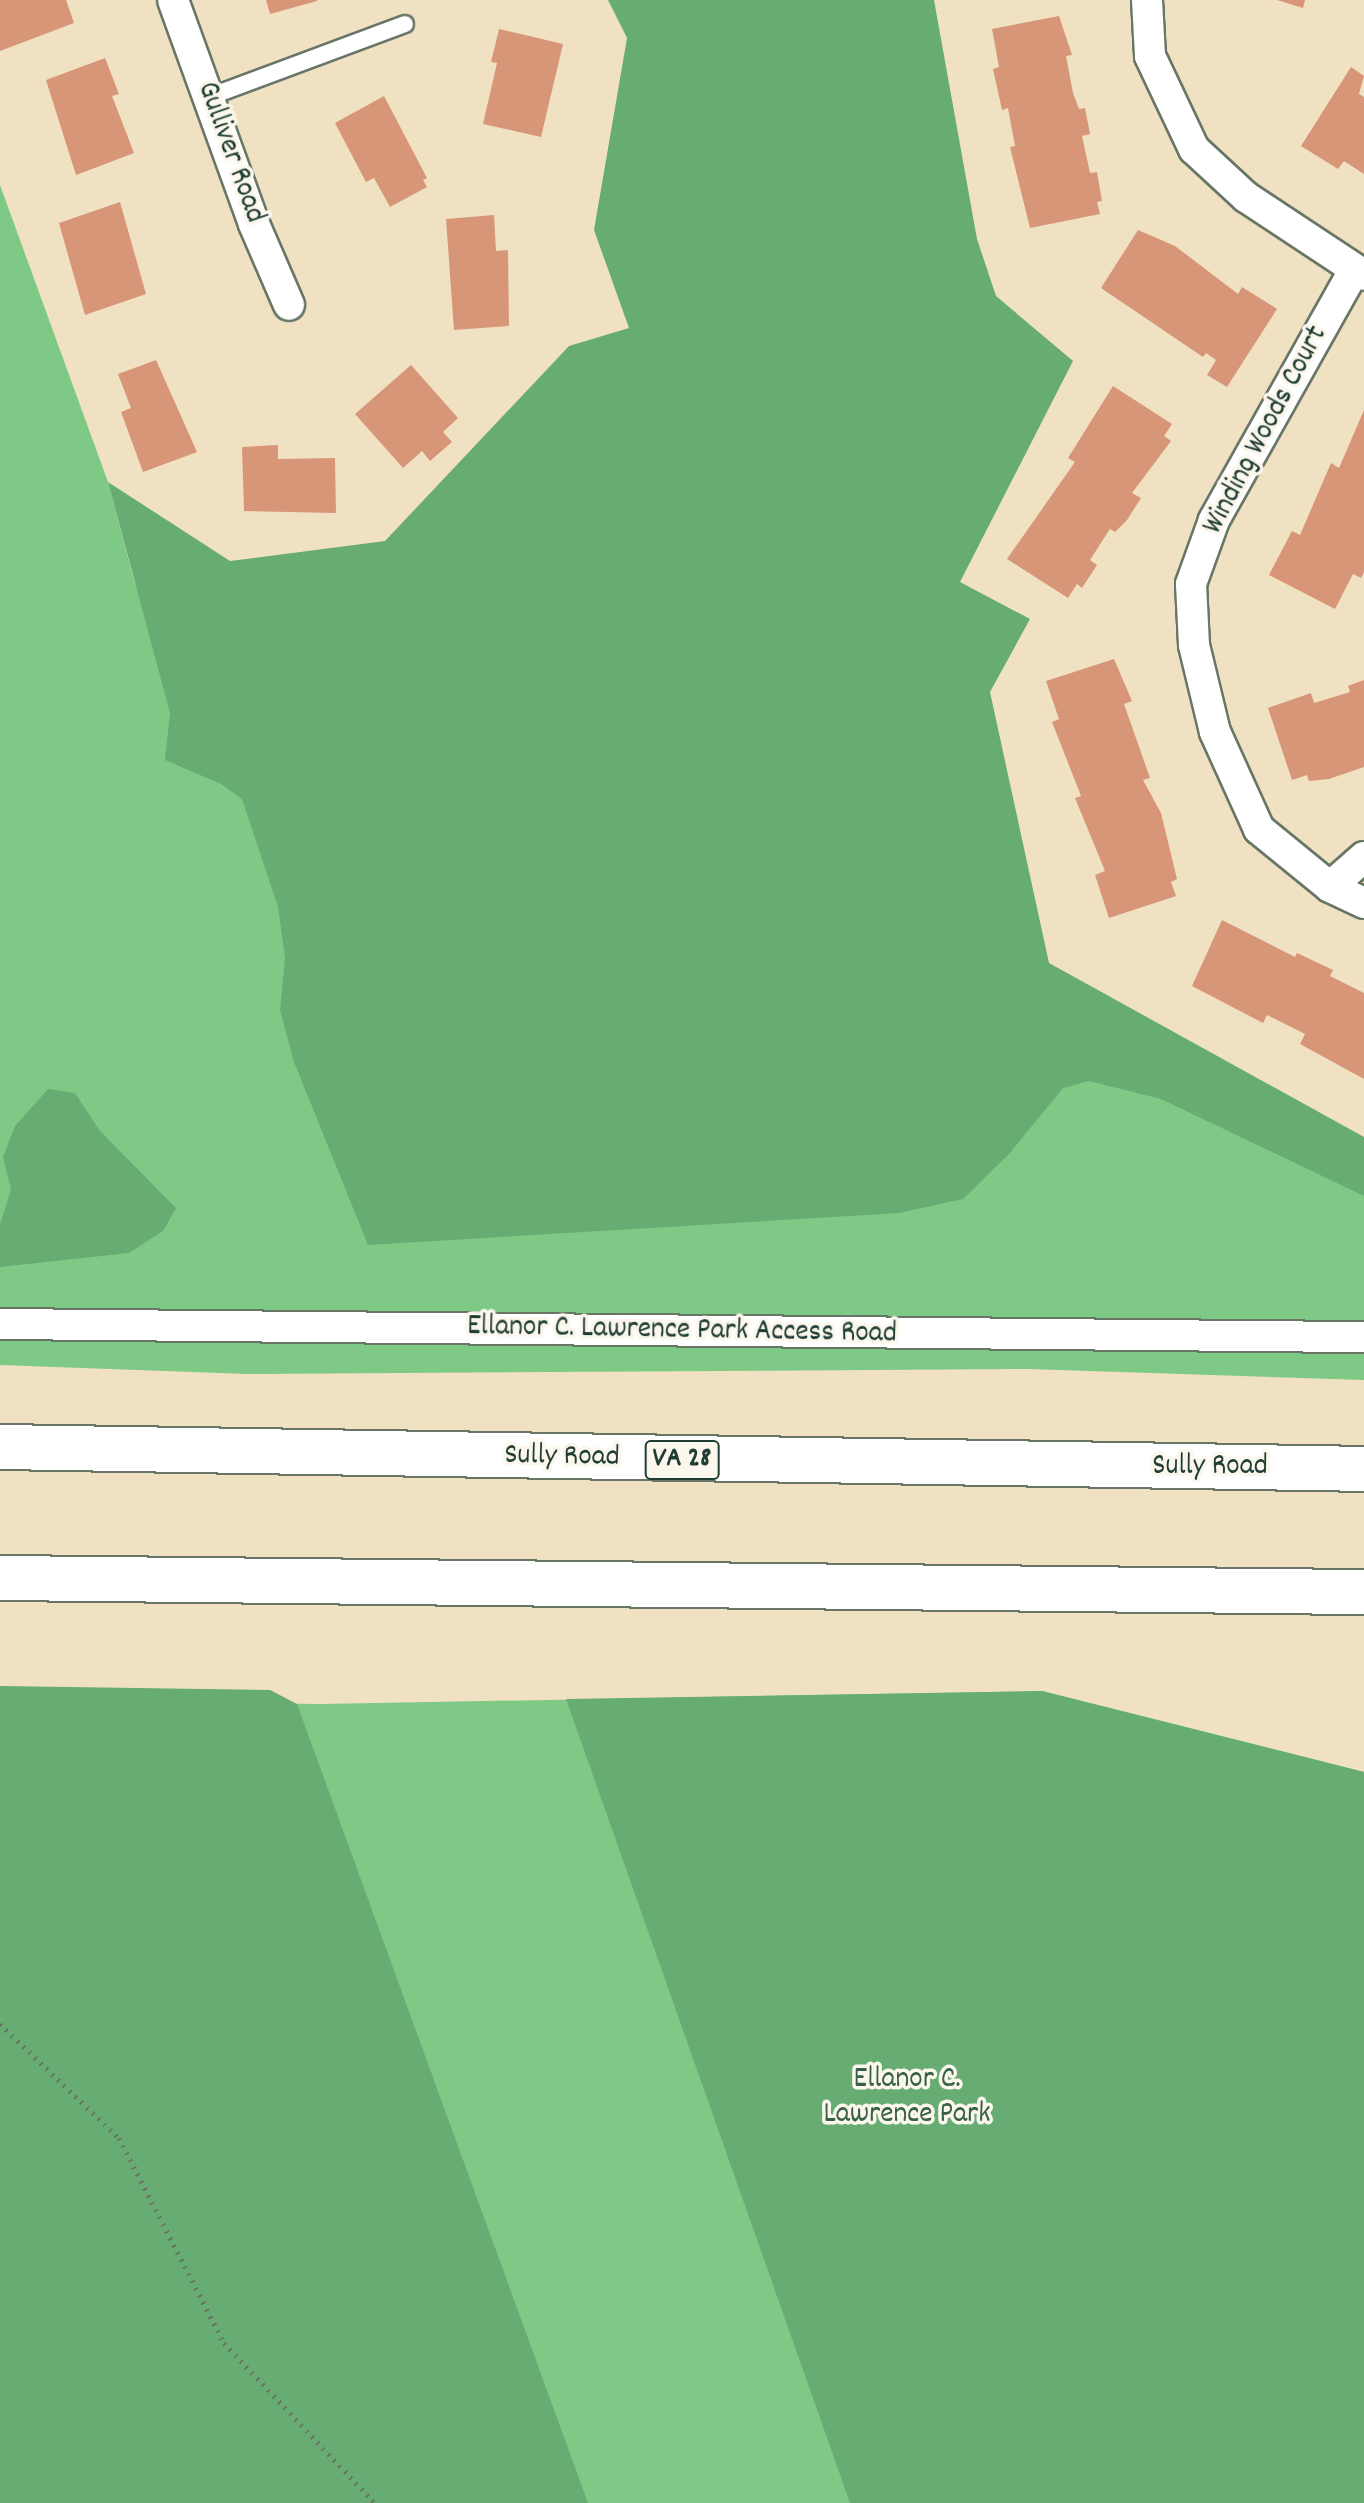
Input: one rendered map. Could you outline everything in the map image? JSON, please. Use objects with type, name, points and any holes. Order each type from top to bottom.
[{"type":"highway","name":"Sully Road","points":[[0,1447],[1364,1469]]},
{"type":"highway","points":[[0,1578],[1364,1592]]},
{"type":"street","name":"Gulliver Road","points":[[173,0],[289,305]]},
{"type":"street","points":[[1147,0],[1150,56],[1194,149],[1246,197],[1359,273]]},
{"type":"street","name":"Winding Woods Court","points":[[1359,273],[1214,520],[1191,584],[1194,645],[1215,732],[1259,829],[1330,887],[1364,903]]},
{"type":"street","points":[[1330,887],[1364,857]]},
{"type":"street","name":"Ellanor C. Lawrence Park Access Road","points":[[0,1324],[1364,1337]]},
{"type":"lane","points":[[209,97],[405,24]]},
{"type":"path","points":[[0,2024],[119,2138],[224,2343],[375,2503]]},
{"type":"green space","points":[[608,0],[934,0],[977,239],[996,296],[1073,361],[960,582],[1030,619],[990,692],[1049,963],[1364,1137],[1364,1196],[1161,1099],[1089,1081],[1063,1088],[1009,1154],[963,1199],[899,1213],[368,1245],[294,1062],[280,1010],[285,958],[278,907],[242,799],[221,784],[165,760],[170,713],[108,482],[230,561],[385,541],[569,346],[629,328],[594,230],[627,38]]},
{"type":"green space","points":[[0,185],[108,482],[135,584],[1364,1151],[1364,1380],[1029,1369],[247,1374],[0,1365]]},
{"type":"green space","points":[[48,1089],[75,1093],[100,1131],[176,1208],[163,1231],[129,1253],[0,1267],[0,1225],[11,1189],[3,1157],[15,1126]]},
{"type":"green space","points":[[0,1686],[270,1690],[297,1704],[588,2503],[0,2503]]},
{"type":"green space","name":"Ellanor C. Lawrence Park","points":[[1042,1691],[1364,1772],[1364,2503],[0,2503],[0,1700],[321,1704]]},
{"type":"green space","points":[[1042,1691],[1364,1772],[1364,2503],[850,2503],[566,1699]]},
{"type":"building","points":[[0,0],[66,0],[74,23],[0,51]]},
{"type":"building","points":[[266,0],[317,0],[317,1],[270,14]]},
{"type":"building","points":[[1277,0],[1305,0],[1303,8]]},
{"type":"building","points":[[1059,16],[1072,55],[1066,56],[1073,93],[1079,109],[1085,108],[1090,134],[1082,136],[1090,173],[1097,172],[1102,201],[1097,202],[1100,214],[1030,228],[1010,147],[1015,146],[1008,108],[1002,110],[993,69],[999,67],[992,29]]},
{"type":"building","points":[[499,29],[563,44],[541,137],[483,124],[497,63],[491,62]]},
{"type":"building","points":[[105,58],[119,94],[112,96],[134,153],[76,175],[46,80]]},
{"type":"building","points":[[1351,67],[1364,76],[1359,94],[1364,97],[1364,174],[1344,161],[1338,169],[1301,146]]},
{"type":"building","points":[[384,96],[427,178],[423,180],[427,187],[390,207],[374,178],[366,182],[335,123]]},
{"type":"building","points":[[120,202],[146,294],[85,315],[59,223]]},
{"type":"building","points":[[494,215],[496,251],[508,250],[509,326],[454,330],[446,219]]},
{"type":"building","points":[[1138,230],[1175,246],[1238,294],[1242,287],[1277,309],[1227,387],[1207,375],[1216,360],[1206,353],[1203,357],[1101,288]]},
{"type":"building","points":[[156,360],[197,452],[143,472],[121,412],[131,408],[118,374]]},
{"type":"building","points":[[411,365],[458,418],[443,432],[452,442],[430,461],[422,451],[403,468],[355,414]]},
{"type":"building","points":[[1113,386],[1172,424],[1164,436],[1171,441],[1132,493],[1141,498],[1127,520],[1115,532],[1110,529],[1090,560],[1097,565],[1082,588],[1077,584],[1068,598],[1007,559],[1075,462],[1068,458]]},
{"type":"building","points":[[1364,410],[1364,572],[1361,578],[1353,574],[1335,609],[1269,575],[1292,531],[1300,535],[1331,463],[1339,468]]},
{"type":"building","points":[[278,445],[278,459],[335,458],[336,513],[244,511],[242,447]]},
{"type":"building","points":[[1114,659],[1132,701],[1124,704],[1150,778],[1143,780],[1161,813],[1177,879],[1171,882],[1176,896],[1109,918],[1095,875],[1105,871],[1075,798],[1081,796],[1052,722],[1059,719],[1046,681]]},
{"type":"building","points":[[1364,680],[1364,767],[1329,779],[1309,781],[1307,775],[1292,780],[1268,708],[1311,693],[1314,703],[1350,692],[1348,686]]},
{"type":"building","points":[[1222,920],[1295,957],[1297,953],[1333,970],[1330,976],[1364,993],[1364,1079],[1300,1044],[1305,1034],[1267,1015],[1263,1023],[1192,986]]}]
